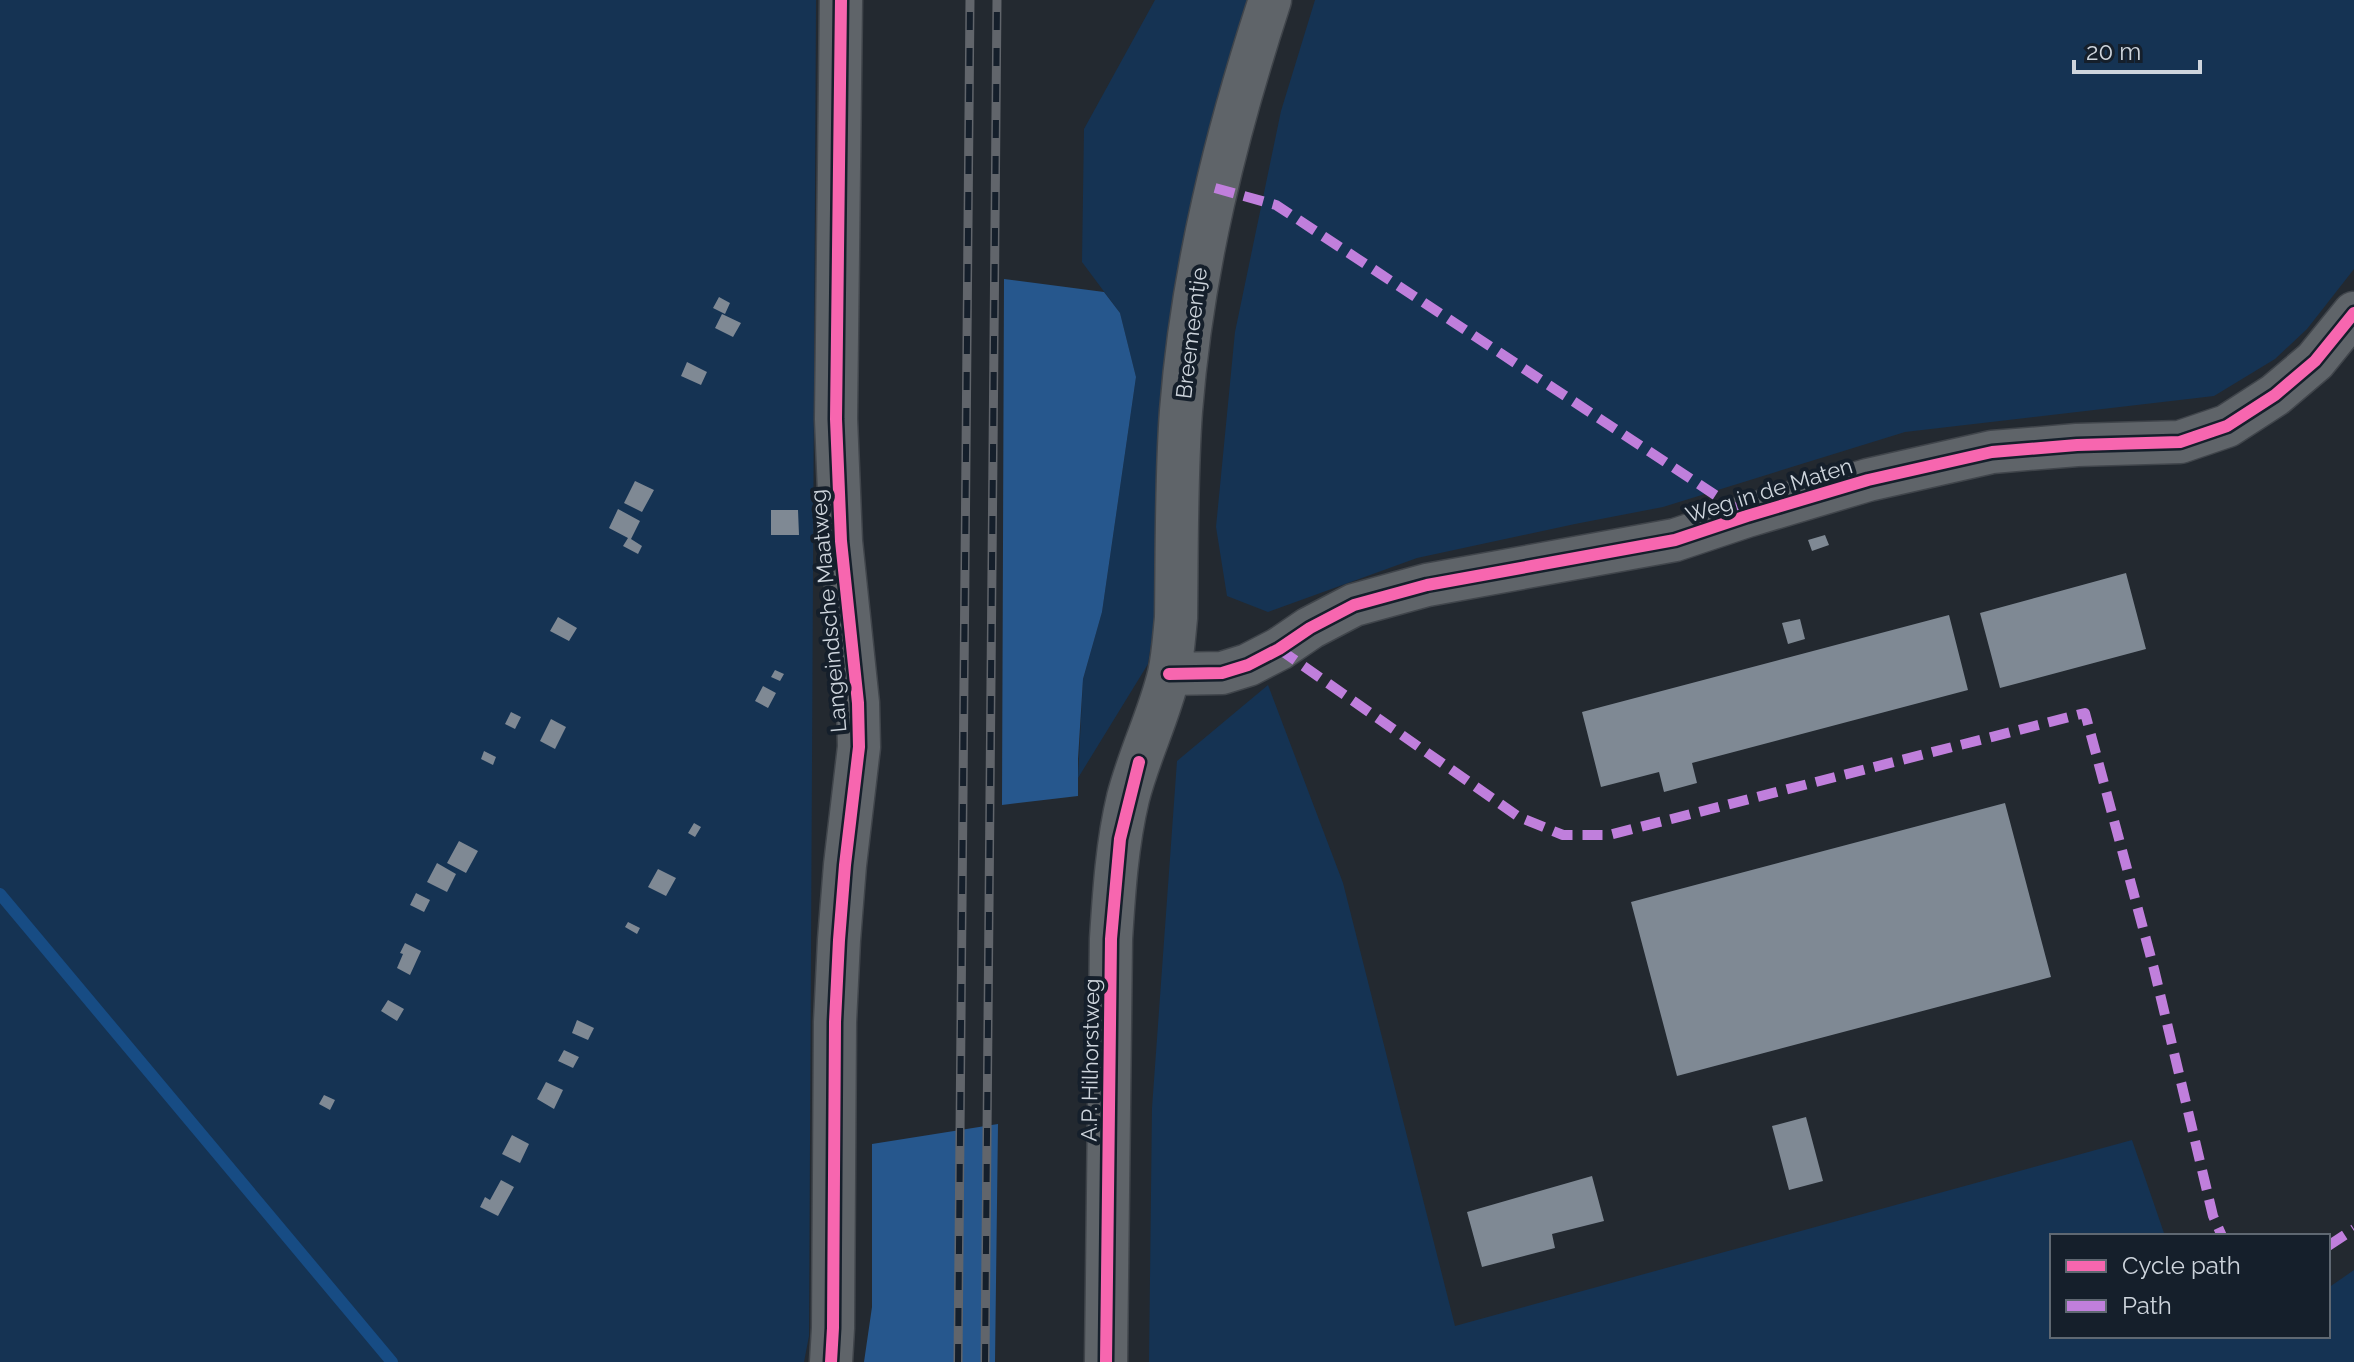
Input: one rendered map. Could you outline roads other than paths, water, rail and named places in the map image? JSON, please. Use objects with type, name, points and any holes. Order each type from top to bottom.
[{"type":"street","name":"Langeindsche Maatweg","points":[[831,1362],[835,1022],[845,865],[859,747],[858,703],[841,541],[837,450],[841,0]]},
{"type":"street","name":"Breemeentje","points":[[1169,674],[1176,618],[1181,411],[1199,266],[1223,159],[1270,0]]},
{"type":"street","name":"Weg in de Maten","points":[[1169,674],[1222,673],[1248,665],[1354,605],[1427,585],[1675,540],[1884,477],[1992,452],[2077,445],[2180,442],[2227,426],[2275,395],[2315,361],[2354,313]]},
{"type":"street","name":"A.P. Hilhorstweg","points":[[1106,1362],[1111,939],[1115,873],[1128,799],[1169,674]]},
{"type":"waterway","points":[[0,894],[392,1362]]},
{"type":"railway","points":[[958,1362],[970,0]]},
{"type":"railway","points":[[985,1362],[997,0]]}]
